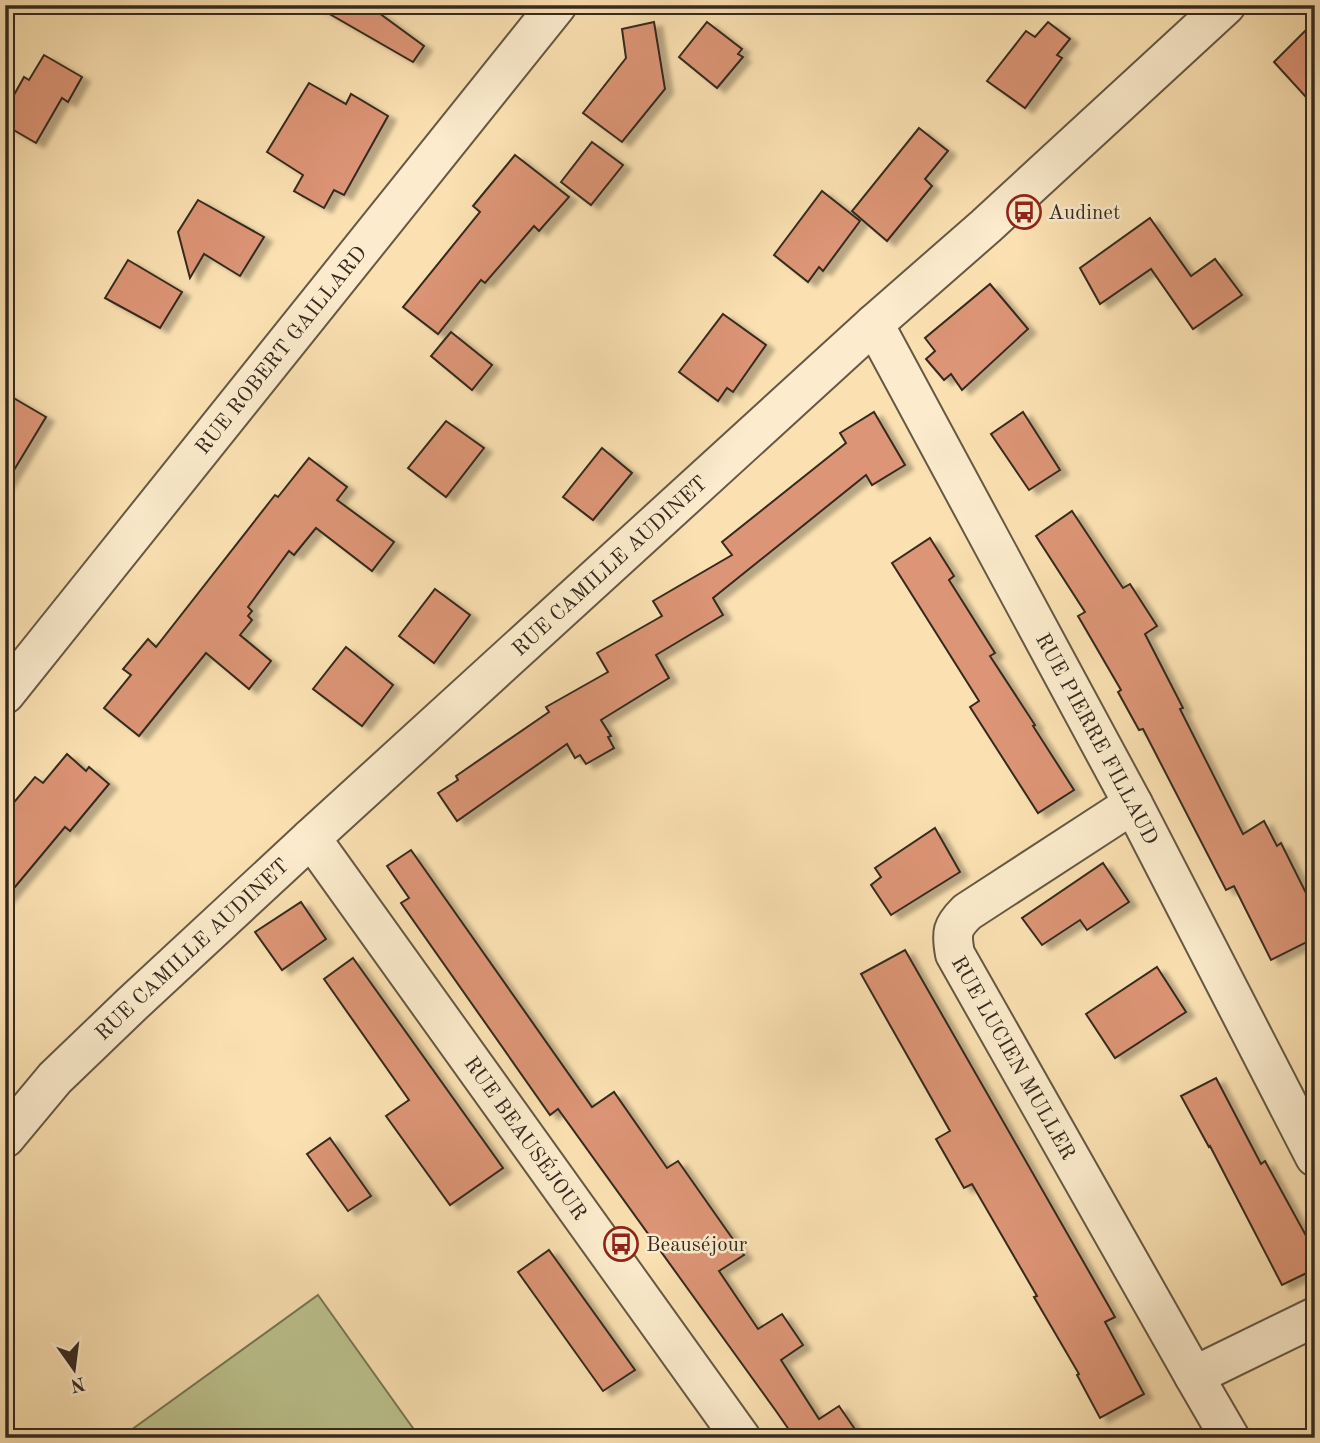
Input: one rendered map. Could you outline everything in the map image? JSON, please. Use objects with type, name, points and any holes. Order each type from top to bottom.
[{"type":"street","name":"RUE ROBERT GAILLARD","points":[[5,694],[557,5]]},
{"type":"street","name":"RUE CAMILLE AUDINET","points":[[5,1138],[55,1079],[131,1005],[1226,5]]},
{"type":"street","name":"RUE PIERRE FILLAUD","points":[[874,324],[1133,804],[1315,1157]]},
{"type":"street","name":"RUE LUCIEN MULLER","points":[[1133,804],[967,912],[954,925],[955,954],[1230,1438]]},
{"type":"street","name":"RUE BEAUSÉJOUR","points":[[311,838],[741,1438]]},
{"type":"street","points":[[1194,1376],[1315,1317]]},
{"type":"green space","points":[[318,1295],[420,1438],[120,1438]]},
{"type":"building","points":[[314,5],[368,5],[424,46],[413,62]]},
{"type":"building","points":[[1315,21],[1315,107],[1274,62]]},
{"type":"building","points":[[654,22],[665,89],[622,142],[583,113],[626,58],[622,29]]},
{"type":"building","points":[[707,22],[742,49],[738,54],[743,57],[717,88],[679,57]]},
{"type":"building","points":[[1048,22],[1070,39],[1057,55],[1062,58],[1025,108],[987,81],[1026,31],[1035,37]]},
{"type":"building","points":[[44,55],[82,77],[68,102],[62,98],[36,143],[5,125],[5,111],[24,77],[29,80]]},
{"type":"building","points":[[309,83],[346,104],[351,94],[388,116],[344,195],[334,190],[324,208],[294,191],[303,175],[267,152]]},
{"type":"building","points":[[919,128],[948,151],[925,179],[932,186],[887,241],[852,211]]},
{"type":"building","points":[[592,142],[623,165],[591,205],[561,182]]},
{"type":"building","points":[[515,155],[569,197],[539,231],[534,226],[485,283],[481,280],[438,334],[403,307],[480,212],[473,206]]},
{"type":"building","points":[[822,191],[860,221],[823,271],[819,267],[808,282],[774,255]]},
{"type":"building","points":[[198,200],[264,237],[240,276],[204,254],[190,278],[178,232]]},
{"type":"building","points":[[1150,218],[1191,276],[1215,259],[1242,295],[1193,329],[1151,269],[1100,304],[1080,268]]},
{"type":"building","points":[[128,260],[182,292],[160,328],[105,298]]},
{"type":"building","points":[[990,284],[1028,329],[962,390],[951,374],[944,380],[926,359],[935,351],[925,338]]},
{"type":"building","points":[[723,314],[766,345],[733,392],[727,388],[718,401],[679,372]]},
{"type":"building","points":[[451,332],[492,365],[472,390],[431,356]]},
{"type":"building","points":[[5,393],[46,417],[5,485]]},
{"type":"building","points":[[874,412],[905,465],[872,485],[866,475],[713,598],[723,615],[656,655],[669,678],[601,720],[611,736],[608,737],[614,748],[586,764],[580,755],[575,758],[567,744],[457,821],[438,793],[458,780],[456,776],[549,712],[546,707],[608,672],[597,653],[662,616],[653,601],[732,555],[722,542],[846,443],[840,433]]},
{"type":"building","points":[[1023,412],[1060,470],[1029,490],[991,434]]},
{"type":"building","points":[[446,421],[484,448],[446,497],[408,468]]},
{"type":"building","points":[[602,448],[632,473],[593,520],[563,497]]},
{"type":"building","points":[[309,458],[347,487],[337,500],[394,542],[372,571],[316,528],[294,555],[289,551],[248,607],[252,611],[248,616],[252,620],[240,635],[271,661],[249,689],[206,653],[139,736],[104,708],[131,675],[123,669],[148,639],[156,647],[275,495],[278,497]]},
{"type":"building","points":[[1072,511],[1123,588],[1130,584],[1157,626],[1145,634],[1243,834],[1264,821],[1277,846],[1281,843],[1315,911],[1315,938],[1271,960],[1234,886],[1226,890],[1143,729],[1139,730],[1118,692],[1121,690],[1078,616],[1085,612],[1036,536]]},
{"type":"building","points":[[930,538],[954,576],[949,580],[995,653],[990,656],[1074,790],[1038,813],[970,707],[979,701],[892,563]]},
{"type":"building","points":[[435,589],[470,615],[434,663],[399,636]]},
{"type":"building","points":[[346,647],[393,685],[362,726],[313,689]]},
{"type":"building","points":[[67,754],[86,771],[89,767],[109,784],[70,831],[65,827],[5,899],[5,813],[35,777],[43,783]]},
{"type":"building","points":[[935,828],[960,872],[891,915],[871,885],[881,877],[875,868]]},
{"type":"building","points":[[411,850],[592,1107],[614,1092],[667,1168],[678,1161],[744,1255],[719,1271],[758,1329],[782,1314],[803,1345],[781,1360],[819,1419],[839,1406],[861,1438],[792,1438],[794,1437],[776,1411],[558,1109],[550,1115],[401,903],[409,898],[387,866]]},
{"type":"building","points":[[1103,863],[1129,902],[1087,930],[1080,920],[1042,945],[1022,918]]},
{"type":"building","points":[[301,902],[326,939],[282,970],[255,932]]},
{"type":"building","points":[[905,950],[1115,1317],[1105,1322],[1144,1394],[1100,1418],[1077,1375],[1079,1374],[1034,1297],[1037,1296],[972,1184],[964,1188],[936,1139],[950,1131],[861,974]]},
{"type":"building","points":[[353,958],[503,1168],[450,1205],[386,1116],[409,1100],[324,979]]},
{"type":"building","points":[[1157,967],[1186,1012],[1115,1058],[1086,1014]]},
{"type":"building","points":[[1216,1078],[1261,1164],[1265,1161],[1315,1252],[1315,1269],[1282,1285],[1181,1096]]},
{"type":"building","points":[[330,1138],[371,1196],[348,1211],[307,1154]]},
{"type":"building","points":[[549,1250],[635,1370],[603,1391],[518,1272]]},
{"type":"place","name":"Audinet","points":[[1024,212]]},
{"type":"place","name":"Beauséjour","points":[[621,1244]]}]
